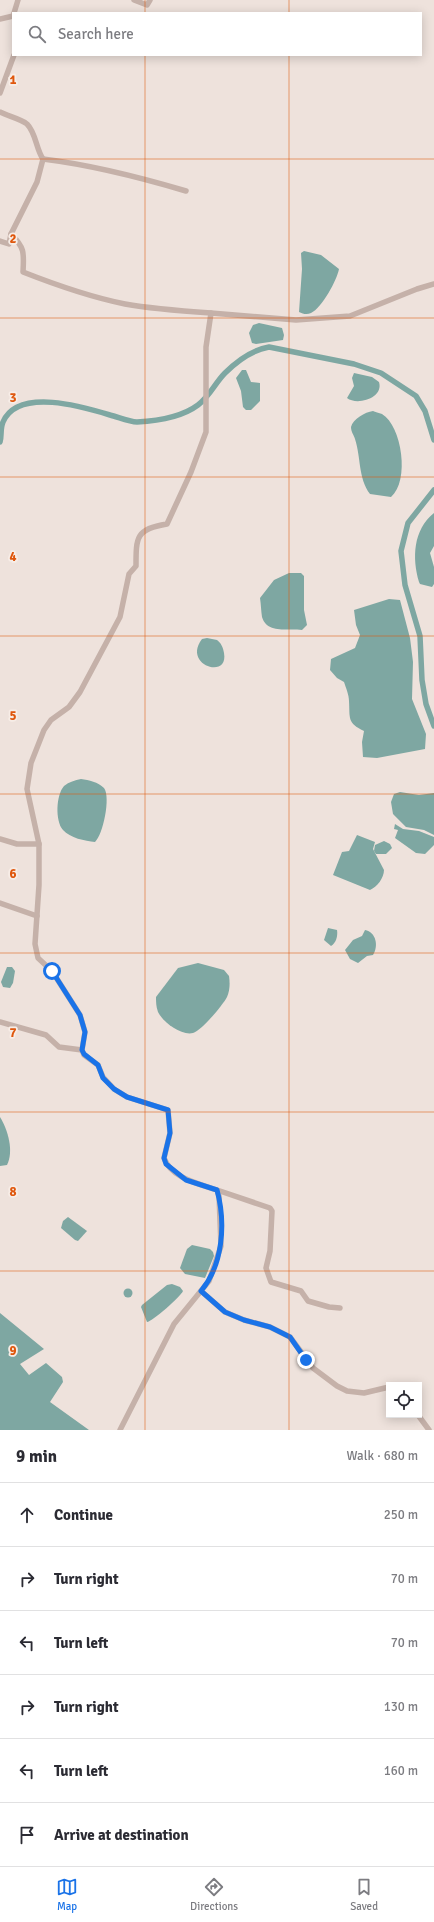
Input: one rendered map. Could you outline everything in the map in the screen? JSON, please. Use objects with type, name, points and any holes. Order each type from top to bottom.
[{"type":"street","points":[[14,12],[18,0]]},
{"type":"street","points":[[134,0],[137,3],[148,5],[150,0]]},
{"type":"street","points":[[0,19],[12,16]]},
{"type":"street","points":[[0,93],[14,56]]},
{"type":"street","points":[[0,112],[26,123],[31,130],[39,153],[43,159],[37,182],[12,234],[9,244],[0,241]]},
{"type":"street","points":[[43,159],[75,163],[130,174],[186,191]]},
{"type":"street","points":[[12,234],[22,245],[24,251],[23,272],[80,292],[125,304],[211,314],[296,320],[350,316],[417,289],[434,284]]},
{"type":"street","points":[[211,314],[206,347],[206,432],[191,472],[167,524],[151,527],[141,533],[136,544],[136,566],[129,574],[120,617],[80,692],[69,707],[51,720],[44,730],[31,763],[27,789],[39,844],[35,944],[38,958],[52,971],[80,1015],[85,1032],[82,1050],[84,1054],[98,1065],[103,1078],[114,1089],[127,1097],[168,1110],[170,1133],[164,1158],[166,1164],[186,1180],[270,1208],[272,1211],[270,1251],[266,1268],[271,1282],[301,1291],[308,1301],[329,1307],[340,1308]]},
{"type":"street","points":[[0,839],[17,844],[39,844]]},
{"type":"street","points":[[0,903],[37,916]]},
{"type":"street","points":[[0,1022],[46,1035],[59,1047],[82,1050]]},
{"type":"street","points":[[120,1430],[174,1324],[209,1281],[221,1246],[221,1221],[217,1190]]},
{"type":"street","points":[[201,1291],[225,1312],[244,1320],[270,1327],[290,1337],[312,1368],[337,1386],[347,1391],[364,1392],[386,1388]]},
{"type":"street","points":[[420,1418],[429,1430]]},
{"type":"water","points":[[304,251],[321,255],[339,269],[332,286],[320,306],[311,313],[306,314],[299,312],[302,269],[301,253]]},
{"type":"water","points":[[259,323],[282,328],[284,335],[283,340],[256,344],[252,343],[249,333],[253,325]]},
{"type":"water","points":[[242,370],[246,370],[251,382],[260,383],[260,401],[251,410],[246,410],[243,407],[241,391],[236,378]]},
{"type":"water","points":[[354,373],[372,377],[379,382],[378,392],[369,399],[363,401],[351,400],[347,398],[354,386],[352,378]]},
{"type":"water","points":[[373,411],[382,414],[389,420],[399,441],[402,467],[397,489],[391,497],[370,494],[366,488],[363,481],[355,438],[351,429],[354,421],[363,414]]},
{"type":"water","points":[[434,513],[434,546],[430,553],[434,567],[434,584],[432,587],[420,584],[415,563],[415,554],[418,536],[427,520]]},
{"type":"water","points":[[289,573],[301,573],[304,576],[304,610],[307,625],[302,630],[273,628],[268,626],[262,617],[260,598],[274,580]]},
{"type":"water","points":[[389,599],[400,600],[410,638],[413,662],[412,699],[426,734],[425,749],[377,758],[363,757],[362,742],[364,731],[355,725],[350,719],[349,699],[344,682],[337,678],[330,670],[331,659],[355,648],[360,635],[356,625],[354,610]]},
{"type":"water","points":[[207,638],[220,642],[224,653],[224,661],[220,666],[207,666],[201,662],[198,656],[197,648],[202,639]]},
{"type":"water","points":[[81,779],[99,784],[104,788],[106,793],[107,799],[105,816],[101,832],[95,842],[74,837],[66,833],[60,826],[58,802],[61,790],[68,783]]},
{"type":"water","points":[[400,792],[419,795],[434,793],[434,835],[424,830],[406,827],[393,814],[391,802],[394,794]]},
{"type":"water","points":[[395,824],[403,829],[419,831],[434,837],[434,845],[425,854],[416,853],[395,838],[398,830],[394,829]]},
{"type":"water","points":[[357,835],[375,842],[373,849],[384,870],[380,882],[370,890],[333,875],[342,852],[349,851]]},
{"type":"water","points":[[384,841],[390,844],[392,848],[386,854],[376,854],[374,851],[375,845]]},
{"type":"water","points":[[328,928],[337,930],[336,939],[331,946],[324,940]]},
{"type":"water","points":[[365,930],[372,933],[374,936],[376,948],[373,955],[367,956],[358,963],[350,959],[345,950],[353,940],[362,936]]},
{"type":"water","points":[[198,963],[224,970],[229,976],[230,984],[225,1001],[212,1017],[197,1031],[188,1033],[178,1030],[168,1024],[160,1016],[157,1010],[156,997],[178,968]]},
{"type":"water","points":[[7,967],[12,967],[15,971],[13,983],[10,988],[3,987],[1,982]]},
{"type":"water","points":[[0,1117],[8,1134],[10,1153],[7,1165],[0,1166]]},
{"type":"water","points":[[68,1217],[87,1231],[78,1241],[61,1228],[63,1221]]},
{"type":"water","points":[[192,1245],[210,1249],[213,1252],[214,1256],[205,1278],[185,1274],[180,1268],[187,1249]]},
{"type":"water","points":[[172,1284],[180,1287],[183,1291],[166,1308],[147,1322],[141,1307],[142,1305],[167,1285]]},
{"type":"water","points":[[126,1289],[130,1289],[132,1293],[130,1297],[126,1297],[124,1295],[124,1291]]},
{"type":"water","points":[[0,1313],[44,1349],[20,1364],[29,1375],[46,1363],[62,1377],[63,1382],[50,1402],[89,1430],[0,1430]]},
{"type":"waterway","points":[[0,442],[3,422],[11,411],[22,405],[37,402],[69,404],[134,422],[169,418],[184,413],[198,405],[209,394],[221,377],[240,360],[257,350],[269,347],[354,364],[381,373],[416,396],[425,411],[434,440]]},
{"type":"waterway","points":[[434,490],[408,523],[401,551],[405,585],[420,636],[422,680],[426,704],[434,726]]},
{"type":"route","points":[[52,971],[80,1015],[85,1032],[82,1050],[84,1054],[98,1065],[103,1078],[114,1089],[127,1097],[168,1110],[170,1133],[164,1158],[169,1168],[186,1180],[217,1190],[219,1196],[221,1221],[221,1246],[209,1281],[201,1291],[217,1307],[225,1312],[244,1320],[270,1327],[290,1337],[306,1360]]}]
